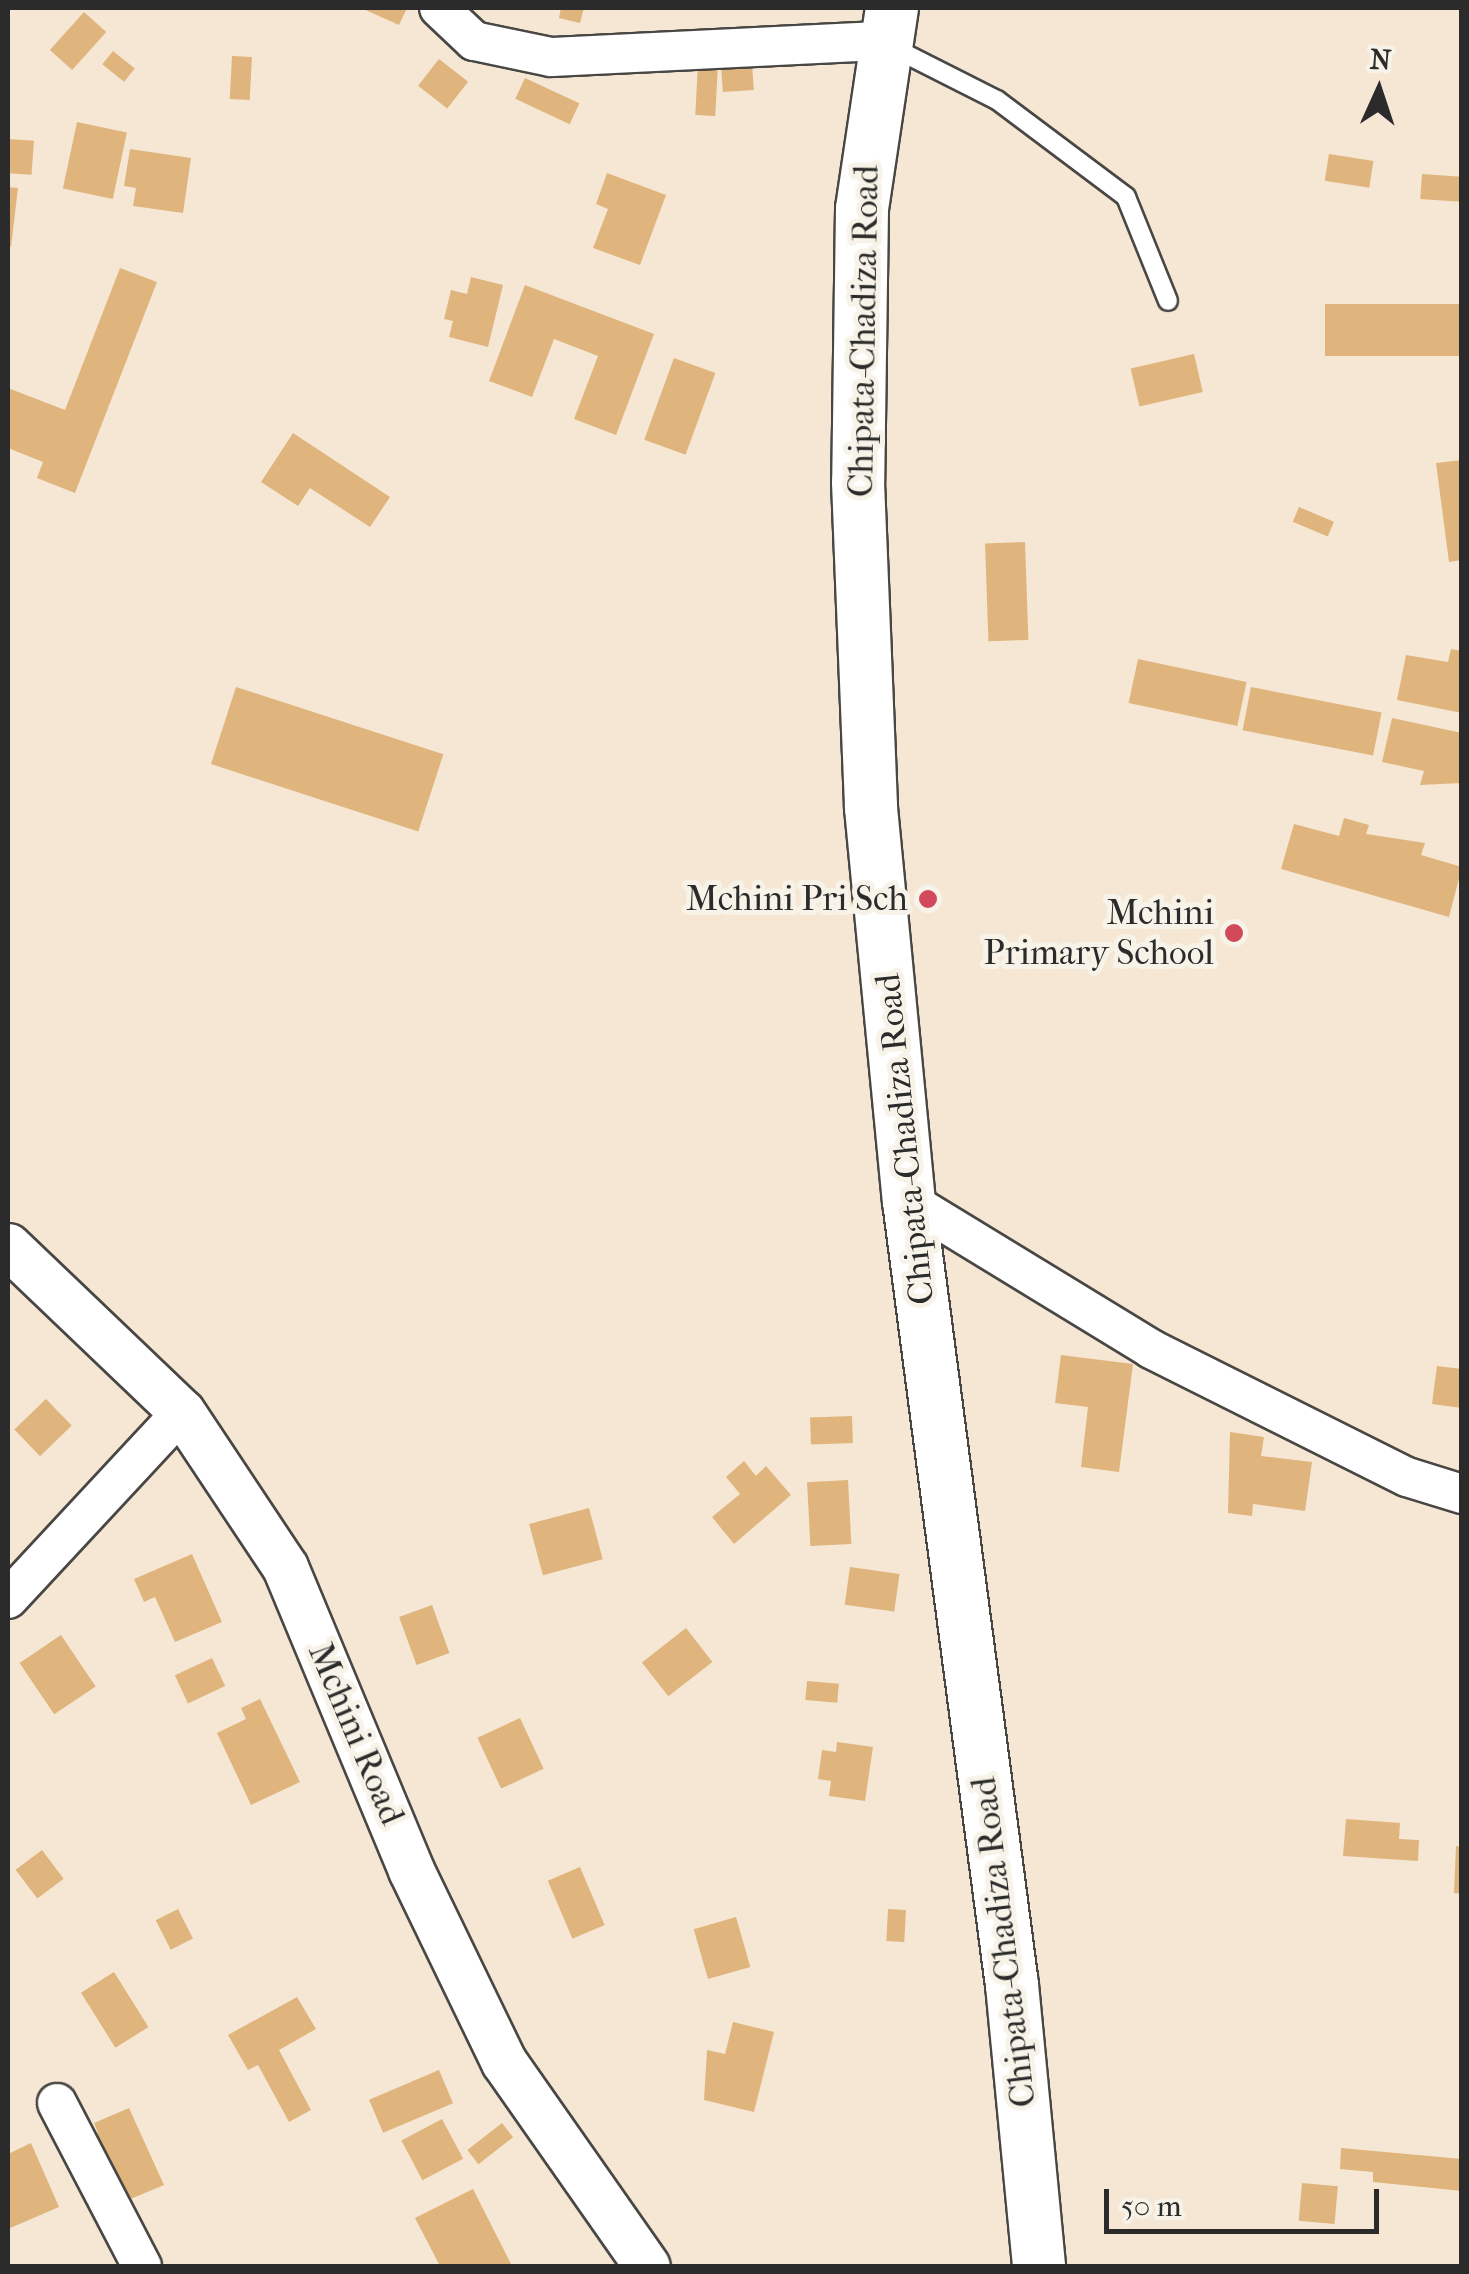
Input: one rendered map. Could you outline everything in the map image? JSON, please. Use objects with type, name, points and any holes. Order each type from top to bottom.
[{"type":"main road","name":"Chipata-Chadiza Road","points":[[886,24],[862,208],[858,482],[871,808],[909,1201],[1012,1986],[1039,2266]]},
{"type":"street","points":[[438,8],[474,41],[551,57],[886,24]]},
{"type":"street","points":[[909,1201],[1151,1349],[1407,1477],[1462,1494]]},
{"type":"street","name":"Mchini Road","points":[[8,1246],[182,1412],[285,1567],[411,1870],[504,2062],[647,2266]]},
{"type":"street","points":[[8,1599],[182,1412]]},
{"type":"street","points":[[57,2103],[142,2266]]},
{"type":"lane","points":[[886,24],[997,100],[1126,197],[1168,301]]},
{"type":"building","points":[[361,8],[407,8],[399,25]]},
{"type":"building","points":[[561,8],[584,8],[580,23],[559,18]]},
{"type":"building","points":[[84,12],[106,32],[72,70],[50,50]]},
{"type":"building","points":[[113,51],[135,69],[124,82],[102,64]]},
{"type":"building","points":[[232,56],[252,57],[250,100],[230,99]]},
{"type":"building","points":[[439,59],[468,82],[447,109],[418,86]]},
{"type":"building","points":[[698,63],[718,64],[715,116],[695,115]]},
{"type":"building","points":[[752,64],[754,90],[723,92],[721,66]]},
{"type":"building","points":[[525,78],[579,103],[570,124],[515,99]]},
{"type":"building","points":[[77,122],[127,133],[113,199],[63,189]]},
{"type":"building","points":[[8,139],[34,141],[32,175],[8,173]]},
{"type":"building","points":[[130,149],[191,158],[183,213],[133,206],[136,188],[124,186]]},
{"type":"building","points":[[1329,154],[1373,161],[1369,188],[1325,181]]},
{"type":"building","points":[[607,173],[666,195],[640,265],[593,248],[608,209],[596,204]]},
{"type":"building","points":[[1422,174],[1462,177],[1460,202],[1420,199]]},
{"type":"building","points":[[8,187],[18,188],[11,247],[8,246]]},
{"type":"building","points":[[120,268],[157,282],[75,493],[37,478],[43,462],[8,448],[8,388],[65,410]]},
{"type":"building","points":[[471,277],[503,285],[488,347],[449,337],[453,321],[444,319],[451,290],[467,294]]},
{"type":"building","points":[[525,285],[654,334],[616,435],[574,419],[598,356],[554,339],[532,397],[489,381]]},
{"type":"building","points":[[1325,304],[1459,304],[1459,356],[1325,356]]},
{"type":"building","points":[[1194,354],[1203,392],[1139,407],[1131,369]]},
{"type":"building","points":[[674,358],[715,373],[686,455],[644,440]]},
{"type":"building","points":[[293,433],[390,497],[370,527],[310,488],[298,506],[261,482]]},
{"type":"building","points":[[1462,460],[1462,560],[1449,562],[1436,463]]},
{"type":"building","points":[[1299,507],[1334,522],[1328,537],[1293,522]]},
{"type":"building","points":[[1025,542],[1028,640],[988,641],[985,543]]},
{"type":"building","points":[[1451,649],[1462,651],[1462,713],[1397,700],[1406,655],[1448,662]]},
{"type":"building","points":[[1138,659],[1247,682],[1237,726],[1129,703]]},
{"type":"building","points":[[236,687],[443,754],[418,831],[211,764]]},
{"type":"building","points":[[1251,687],[1382,712],[1373,756],[1243,730]]},
{"type":"building","points":[[1392,718],[1462,733],[1462,783],[1420,785],[1424,771],[1382,762]]},
{"type":"building","points":[[1344,818],[1369,825],[1366,834],[1425,843],[1421,855],[1462,867],[1449,917],[1281,869],[1294,824],[1339,836]]},
{"type":"building","points":[[1061,1355],[1133,1364],[1119,1472],[1081,1467],[1088,1407],[1055,1403]]},
{"type":"building","points":[[1437,1366],[1462,1369],[1462,1408],[1432,1404]]},
{"type":"building","points":[[46,1399],[72,1426],[40,1456],[14,1430]]},
{"type":"building","points":[[852,1416],[853,1443],[811,1444],[810,1417]]},
{"type":"building","points":[[1230,1432],[1264,1437],[1261,1456],[1312,1462],[1305,1511],[1253,1504],[1252,1516],[1228,1513]]},
{"type":"building","points":[[744,1461],[756,1476],[766,1466],[791,1495],[734,1544],[712,1517],[740,1494],[726,1477]]},
{"type":"building","points":[[848,1480],[851,1544],[810,1546],[807,1482]]},
{"type":"building","points":[[589,1508],[603,1559],[543,1575],[529,1524]]},
{"type":"building","points":[[192,1554],[222,1622],[175,1642],[155,1597],[144,1602],[134,1579]]},
{"type":"building","points":[[850,1567],[900,1574],[894,1612],[845,1605]]},
{"type":"building","points":[[432,1605],[449,1653],[417,1665],[399,1617]]},
{"type":"building","points":[[686,1628],[712,1662],[668,1696],[642,1662]]},
{"type":"building","points":[[61,1635],[96,1686],[54,1714],[20,1663]]},
{"type":"building","points":[[212,1658],[225,1686],[188,1703],[175,1675]]},
{"type":"building","points":[[807,1681],[839,1684],[837,1703],[805,1700]]},
{"type":"building","points":[[260,1699],[300,1782],[251,1805],[217,1733],[246,1719],[241,1708]]},
{"type":"building","points":[[520,1718],[544,1769],[501,1789],[477,1738]]},
{"type":"building","points":[[837,1742],[873,1747],[865,1801],[829,1796],[831,1781],[818,1779],[822,1750],[836,1752]]},
{"type":"building","points":[[1346,1819],[1400,1823],[1399,1839],[1419,1840],[1418,1861],[1343,1856]]},
{"type":"building","points":[[1456,1846],[1462,1847],[1462,1894],[1454,1893]]},
{"type":"building","points":[[42,1850],[64,1879],[37,1899],[16,1870]]},
{"type":"building","points":[[580,1867],[605,1925],[572,1939],[548,1881]]},
{"type":"building","points":[[178,1909],[193,1938],[171,1950],[156,1920]]},
{"type":"building","points":[[888,1909],[906,1910],[904,1942],[886,1941]]},
{"type":"building","points":[[736,1917],[750,1967],[708,1979],[694,1929]]},
{"type":"building","points":[[114,1972],[148,2027],[115,2048],[81,1993]]},
{"type":"building","points":[[297,1997],[316,2029],[279,2050],[311,2110],[289,2122],[258,2065],[248,2070],[228,2035]]},
{"type":"building","points":[[733,2022],[774,2032],[754,2112],[704,2100],[707,2050],[725,2054]]},
{"type":"building","points":[[439,2070],[453,2103],[383,2133],[369,2100]]},
{"type":"building","points":[[129,2108],[164,2185],[128,2200],[90,2136],[98,2133],[94,2123]]},
{"type":"building","points":[[442,2119],[463,2159],[423,2180],[401,2141]]},
{"type":"building","points":[[502,2123],[513,2137],[478,2164],[467,2150]]},
{"type":"building","points":[[31,2143],[59,2207],[8,2229],[8,2154]]},
{"type":"building","points":[[1341,2148],[1462,2159],[1462,2191],[1373,2182],[1373,2172],[1340,2169]]},
{"type":"building","points":[[1302,2183],[1338,2186],[1335,2224],[1299,2221]]},
{"type":"building","points":[[473,2189],[512,2266],[440,2266],[415,2218]]},
{"type":"place","name":"Mchini Pri Sch","points":[[928,899]]},
{"type":"place","name":"Mchini Primary School","points":[[1234,933]]}]
